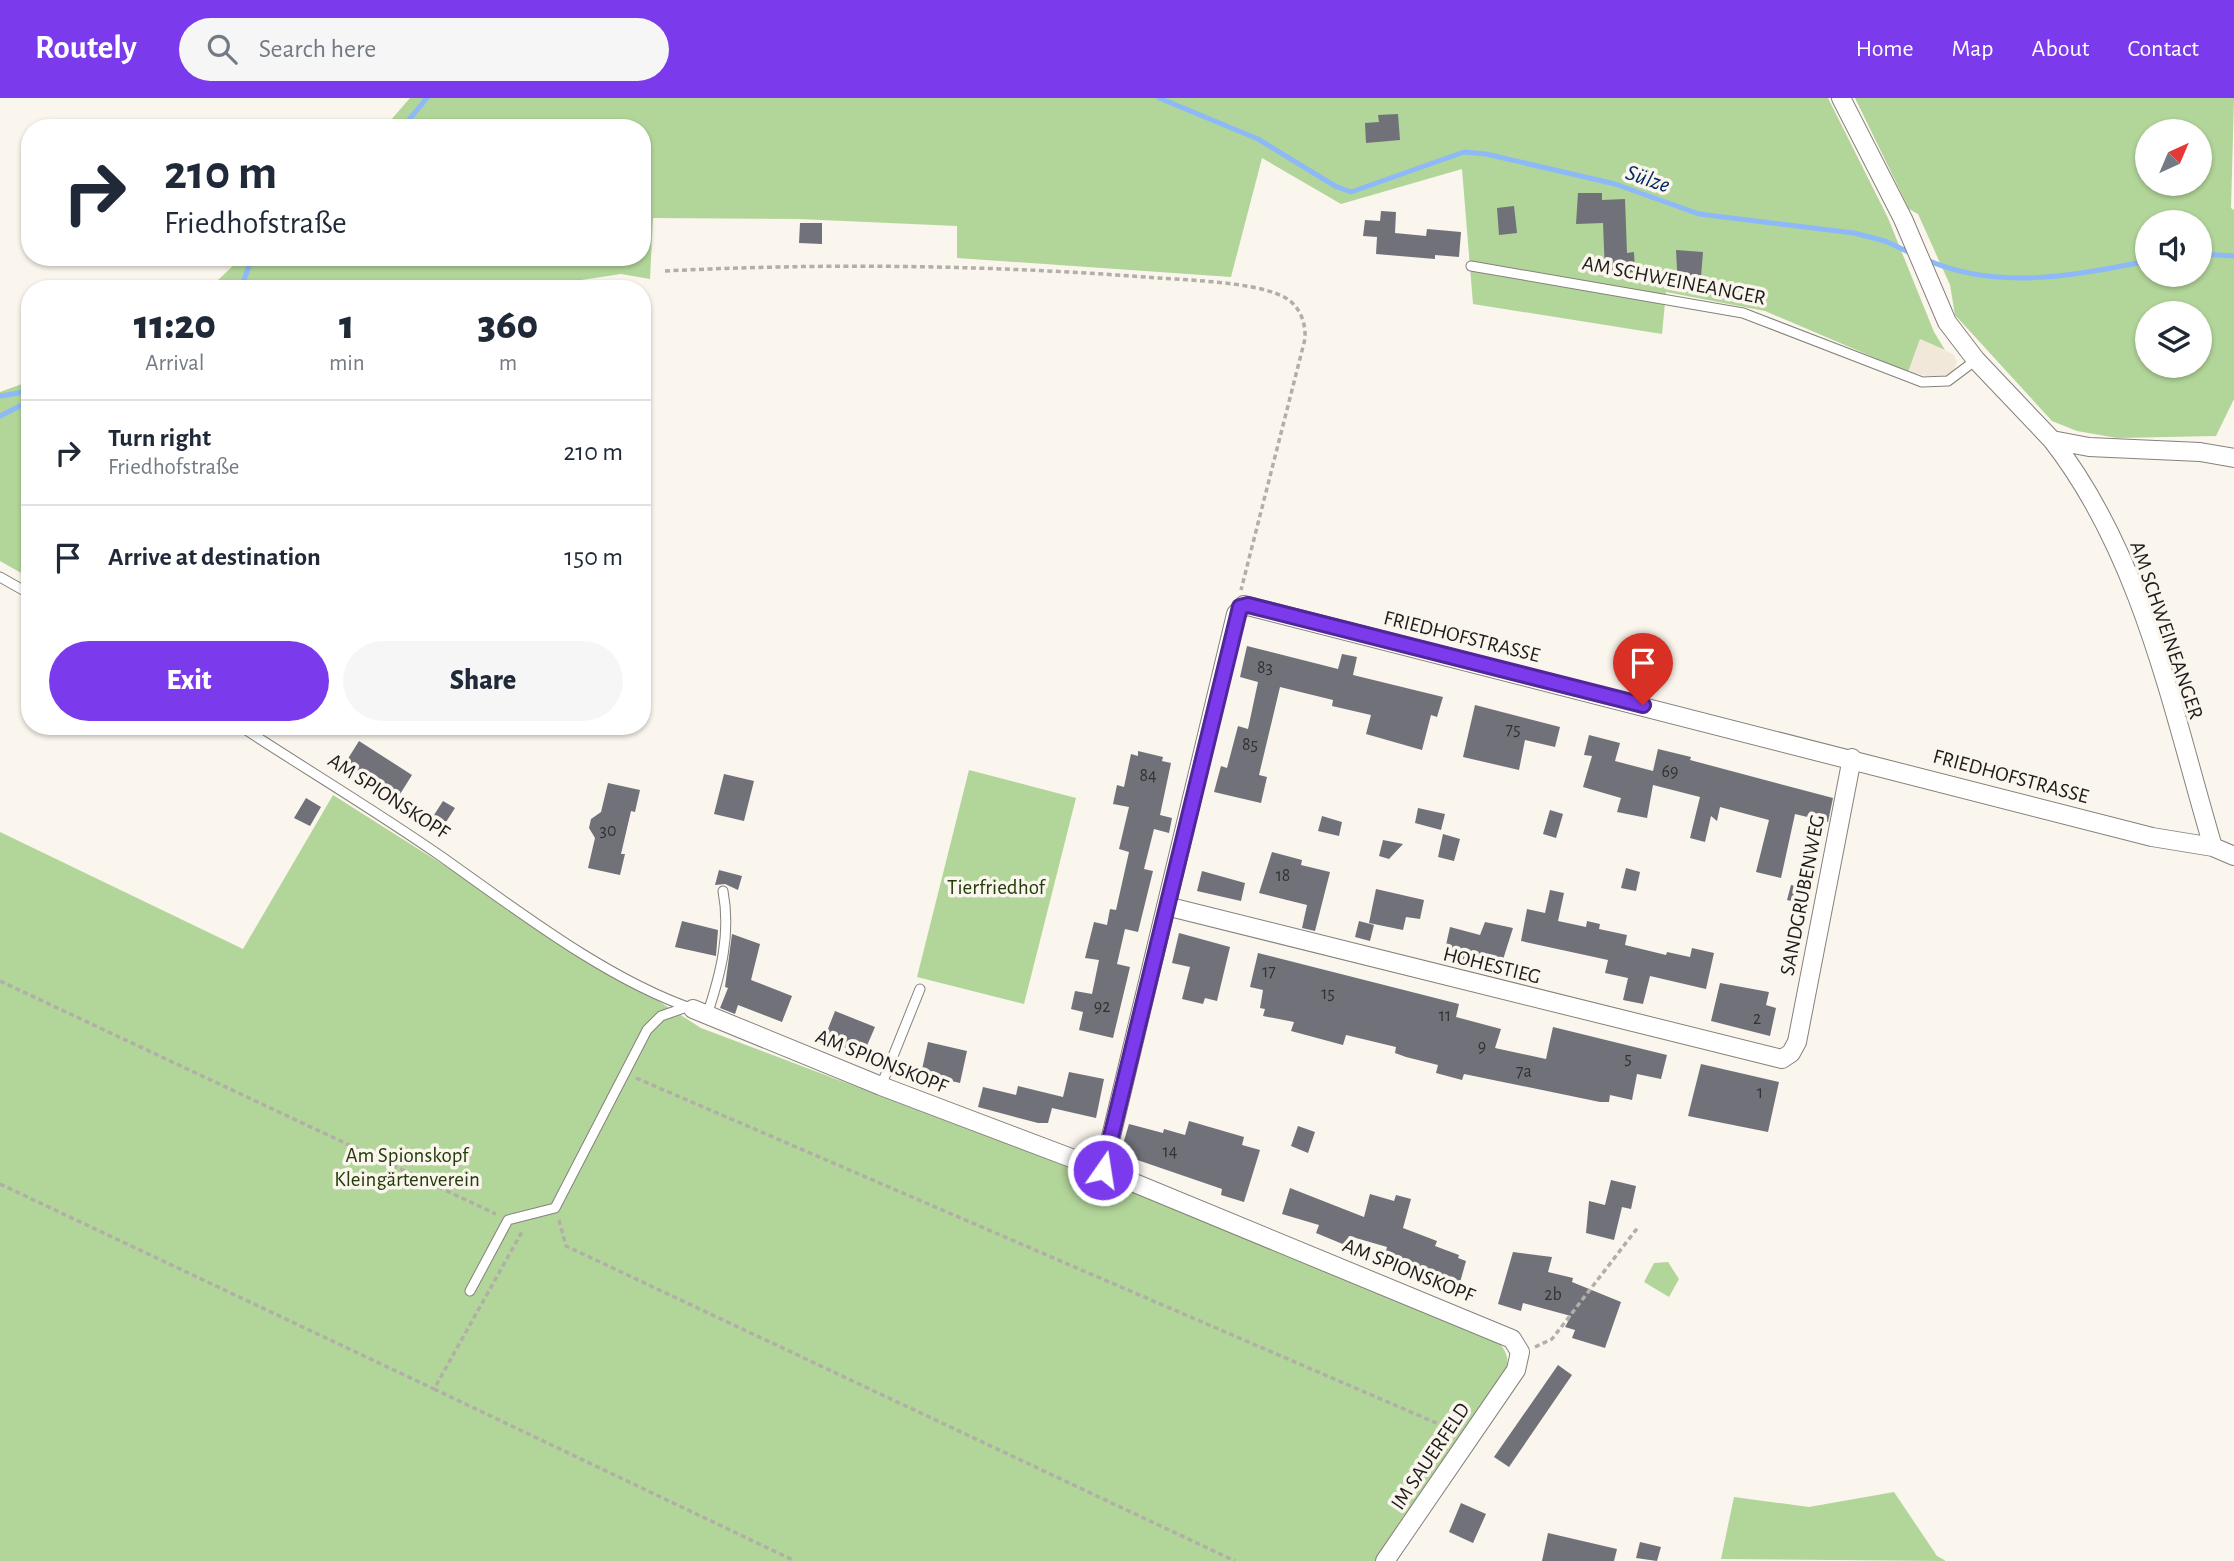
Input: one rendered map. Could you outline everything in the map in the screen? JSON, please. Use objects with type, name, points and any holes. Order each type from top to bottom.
[{"type":"street","name":"AM SCHWEINEANGER","points":[[1841,98],[1903,219],[1947,322],[1976,360],[2052,440],[2092,499],[2127,574],[2159,665],[2213,847]]},
{"type":"street","points":[[2052,440],[2088,447],[2200,452],[2234,458]]},
{"type":"street","name":"FRIEDHOFSTRASSE","points":[[1241,607],[1248,605],[2152,837],[2213,847],[2234,856]]},
{"type":"street","points":[[1103,1170],[1236,614],[1241,607]]},
{"type":"street","name":"SANDGRUBENWEG","points":[[1798,1040],[1852,758]]},
{"type":"street","name":"HOHESTIEG","points":[[1166,906],[1777,1060],[1790,1055],[1798,1040]]},
{"type":"street","name":"AM SPIONSKOPF","points":[[700,1012],[881,1086],[1103,1170],[1503,1332],[1519,1350]]},
{"type":"street","name":"IM SAUERFELD","points":[[1385,1561],[1513,1376],[1519,1364],[1519,1350]]},
{"type":"lane","name":"AM SCHWEINEANGER","points":[[1471,266],[1743,313],[1922,382],[1948,381],[1976,360]]},
{"type":"lane","points":[[0,578],[21,589]]},
{"type":"lane","name":"AM SPIONSKOPF","points":[[254,735],[391,823],[564,941],[653,992],[700,1012]]},
{"type":"lane","points":[[470,1291],[508,1220],[555,1208],[647,1030],[657,1019],[673,1010],[700,1012],[722,966],[728,919],[723,891]]},
{"type":"lane","points":[[881,1086],[920,989]]},
{"type":"path","points":[[665,271],[836,264],[1016,268],[1213,284],[1256,289],[1285,297],[1303,318],[1305,339],[1242,584],[1241,607]]},
{"type":"path","points":[[0,981],[508,1220]]},
{"type":"path","points":[[624,1073],[1470,1437]]},
{"type":"path","points":[[0,1184],[796,1561]]},
{"type":"path","points":[[555,1208],[566,1246],[1235,1561]]},
{"type":"path","points":[[435,1390],[531,1214]]},
{"type":"path","points":[[1519,1350],[1539,1346],[1552,1339],[1639,1226]]},
{"type":"shaded area","points":[[1920,339],[1953,354],[1957,362],[1953,372],[1947,377],[1932,377],[1908,372]]},
{"type":"green space","points":[[410,98],[1828,98],[1888,218],[1934,332],[1945,350],[1920,339],[1908,372],[1765,311],[1666,292],[1662,334],[1473,304],[1462,169],[1341,204],[1262,158],[1231,277],[957,258],[957,226],[799,219],[653,218],[651,259],[651,119],[392,119]]},
{"type":"green space","points":[[1855,98],[2234,98],[2231,208],[2234,210],[2234,399],[2216,436],[2117,438],[2077,431],[2052,421],[1955,315],[1950,285],[1918,214],[1909,209]]},
{"type":"green space","points":[[233,266],[651,266],[650,279],[621,274],[581,280],[218,280]]},
{"type":"green space","points":[[21,384],[21,573],[0,561],[0,392]]},
{"type":"green space","name":"Tierfriedhof","points":[[969,770],[1076,798],[1024,1004],[917,977]]},
{"type":"green space","name":"Am Spionskopf Kleingärtenverein","points":[[333,795],[701,1028],[1105,1181],[1489,1335],[1505,1350],[1506,1372],[1375,1561],[0,1561],[0,832],[243,949]]},
{"type":"green space","points":[[1668,1262],[1679,1279],[1669,1297],[1644,1282],[1654,1263]]},
{"type":"green space","points":[[1894,1492],[1937,1556],[1946,1561],[1721,1559],[1734,1497],[1809,1507]]},
{"type":"building","points":[[1398,114],[1400,140],[1366,143],[1365,123],[1379,122],[1378,115]]},
{"type":"building","points":[[1578,193],[1602,193],[1602,200],[1625,199],[1627,253],[1634,252],[1635,272],[1605,273],[1603,223],[1576,224]]},
{"type":"building","points":[[1514,206],[1517,233],[1499,235],[1497,208]]},
{"type":"building","points":[[1381,211],[1396,212],[1395,233],[1426,236],[1427,229],[1461,232],[1459,257],[1435,255],[1435,259],[1376,254],[1377,237],[1363,236],[1365,220],[1380,221]]},
{"type":"building","points":[[800,223],[822,223],[822,244],[799,243]]},
{"type":"building","points":[[1676,250],[1703,252],[1700,289],[1678,288]]},
{"type":"building","points":[[1247,646],[1338,669],[1342,654],[1357,657],[1353,675],[1443,697],[1437,717],[1431,715],[1422,750],[1366,734],[1371,715],[1332,706],[1333,700],[1280,687],[1259,775],[1267,777],[1261,803],[1214,792],[1221,766],[1227,768],[1238,726],[1248,729],[1258,682],[1240,677]]},
{"type":"building","points":[[1475,705],[1560,727],[1555,747],[1525,740],[1519,770],[1463,757]]},
{"type":"building","points":[[1589,735],[1620,743],[1615,761],[1653,771],[1658,749],[1833,798],[1828,822],[1795,814],[1781,878],[1756,872],[1769,820],[1720,807],[1717,821],[1711,816],[1705,842],[1690,838],[1700,797],[1653,785],[1647,818],[1617,812],[1621,798],[1583,787],[1592,756],[1584,755]]},
{"type":"building","points":[[359,741],[412,775],[397,799],[344,765]]},
{"type":"building","points":[[1138,751],[1163,757],[1162,761],[1171,763],[1160,815],[1172,818],[1169,833],[1154,829],[1144,869],[1153,871],[1138,932],[1125,929],[1117,964],[1130,967],[1113,1038],[1079,1030],[1083,1012],[1071,1009],[1075,991],[1092,994],[1099,960],[1085,958],[1094,922],[1107,925],[1110,909],[1116,910],[1129,852],[1119,849],[1129,807],[1113,804],[1117,785],[1124,787],[1131,754],[1138,756]]},
{"type":"building","points":[[724,774],[754,781],[744,821],[714,814]]},
{"type":"building","points":[[608,783],[640,790],[635,812],[631,811],[621,854],[625,854],[620,875],[588,868],[595,838],[589,828],[591,819],[601,812]]},
{"type":"building","points":[[306,798],[321,807],[310,826],[294,818]]},
{"type":"building","points":[[443,801],[455,808],[446,822],[434,815]]},
{"type":"building","points":[[1418,808],[1445,814],[1441,830],[1415,823]]},
{"type":"building","points":[[1550,810],[1563,814],[1556,838],[1543,834]]},
{"type":"building","points":[[1322,816],[1342,822],[1339,836],[1318,831]]},
{"type":"building","points":[[1443,834],[1460,839],[1454,861],[1438,857]]},
{"type":"building","points":[[1383,840],[1403,844],[1389,859],[1379,856]]},
{"type":"building","points":[[1272,852],[1302,860],[1301,865],[1330,872],[1315,931],[1302,928],[1307,905],[1259,893]]},
{"type":"building","points":[[1626,868],[1640,872],[1636,891],[1621,888]]},
{"type":"building","points":[[719,870],[742,876],[738,890],[725,884],[715,885]]},
{"type":"building","points":[[1202,871],[1245,883],[1241,901],[1197,891]]},
{"type":"building","points":[[1791,885],[1807,889],[1803,904],[1787,900]]},
{"type":"building","points":[[1376,889],[1424,900],[1420,919],[1406,917],[1403,930],[1369,923]]},
{"type":"building","points":[[1550,890],[1564,893],[1558,921],[1586,927],[1587,921],[1600,924],[1599,929],[1627,935],[1625,945],[1666,955],[1667,952],[1690,957],[1692,948],[1714,953],[1706,989],[1650,976],[1643,1004],[1623,1000],[1628,978],[1605,973],[1608,960],[1521,941],[1527,909],[1545,913]]},
{"type":"building","points":[[682,921],[718,930],[716,956],[675,947]]},
{"type":"building","points":[[1359,921],[1374,925],[1370,941],[1355,937]]},
{"type":"building","points":[[1485,922],[1513,928],[1500,969],[1444,954],[1450,927],[1480,935]]},
{"type":"building","points":[[1179,933],[1230,947],[1217,1001],[1205,998],[1203,1004],[1182,999],[1190,967],[1172,963]]},
{"type":"building","points":[[732,934],[760,944],[751,980],[792,996],[782,1022],[738,1005],[735,1014],[720,1008],[728,988],[725,987]]},
{"type":"building","points":[[1258,953],[1459,1004],[1456,1017],[1501,1029],[1495,1048],[1546,1059],[1553,1027],[1667,1055],[1661,1079],[1637,1074],[1632,1100],[1610,1095],[1609,1102],[1600,1102],[1464,1074],[1462,1080],[1436,1073],[1438,1065],[1395,1053],[1396,1047],[1346,1035],[1343,1045],[1291,1031],[1294,1022],[1263,1016],[1265,1009],[1260,1008],[1263,990],[1250,987]]},
{"type":"building","points":[[1720,983],[1769,992],[1766,1005],[1776,1008],[1770,1036],[1711,1021]]},
{"type":"building","points":[[835,1011],[875,1027],[863,1055],[824,1039]]},
{"type":"building","points":[[928,1042],[967,1051],[960,1083],[921,1074]]},
{"type":"building","points":[[1701,1064],[1779,1082],[1768,1132],[1688,1116]]},
{"type":"building","points":[[1069,1072],[1104,1079],[1096,1118],[1052,1108],[1048,1123],[1038,1123],[978,1107],[983,1087],[1016,1095],[1018,1086],[1063,1097]]},
{"type":"building","points":[[1189,1121],[1244,1137],[1242,1145],[1260,1150],[1244,1202],[1221,1195],[1222,1189],[1120,1154],[1129,1124],[1163,1133],[1164,1129],[1185,1135]]},
{"type":"building","points":[[1298,1126],[1315,1132],[1308,1153],[1291,1146]]},
{"type":"building","points":[[1611,1180],[1636,1186],[1631,1209],[1622,1207],[1614,1240],[1586,1233],[1589,1201],[1605,1205]]},
{"type":"building","points":[[1290,1188],[1364,1217],[1370,1194],[1394,1201],[1396,1195],[1411,1199],[1403,1228],[1437,1241],[1435,1246],[1459,1255],[1458,1258],[1466,1261],[1459,1286],[1439,1280],[1440,1274],[1384,1258],[1387,1247],[1349,1236],[1345,1245],[1316,1233],[1319,1225],[1282,1214]]},
{"type":"building","points":[[1513,1252],[1552,1257],[1548,1272],[1573,1278],[1572,1282],[1621,1302],[1605,1348],[1572,1338],[1575,1330],[1565,1327],[1571,1316],[1523,1303],[1521,1311],[1498,1304]]},
{"type":"building","points":[[1558,1365],[1572,1375],[1509,1467],[1494,1457]]},
{"type":"building","points":[[1461,1503],[1486,1514],[1473,1543],[1449,1532]]},
{"type":"building","points":[[1548,1533],[1617,1549],[1614,1561],[1542,1561]]},
{"type":"building","points":[[1640,1542],[1661,1547],[1657,1561],[1636,1558]]},
{"type":"waterway","name":"Sülze","points":[[410,119],[427,98]]},
{"type":"waterway","name":"Sülze","points":[[1159,98],[1258,139],[1335,186],[1351,192],[1464,152],[1486,154],[1615,184],[1699,214],[1854,233],[1885,241],[1913,254]]},
{"type":"waterway","name":"Sülze","points":[[2212,255],[2234,256]]},
{"type":"waterway","name":"Sülze","points":[[1925,259],[1951,269],[2007,278],[2092,272],[2135,263]]},
{"type":"waterway","name":"Sülze","points":[[244,280],[249,266]]},
{"type":"waterway","points":[[0,396],[21,392]]},
{"type":"waterway","name":"Sülze","points":[[0,416],[21,406]]},
{"type":"route","points":[[1103,1170],[1236,614],[1240,607],[1248,605],[1643,705]]}]
